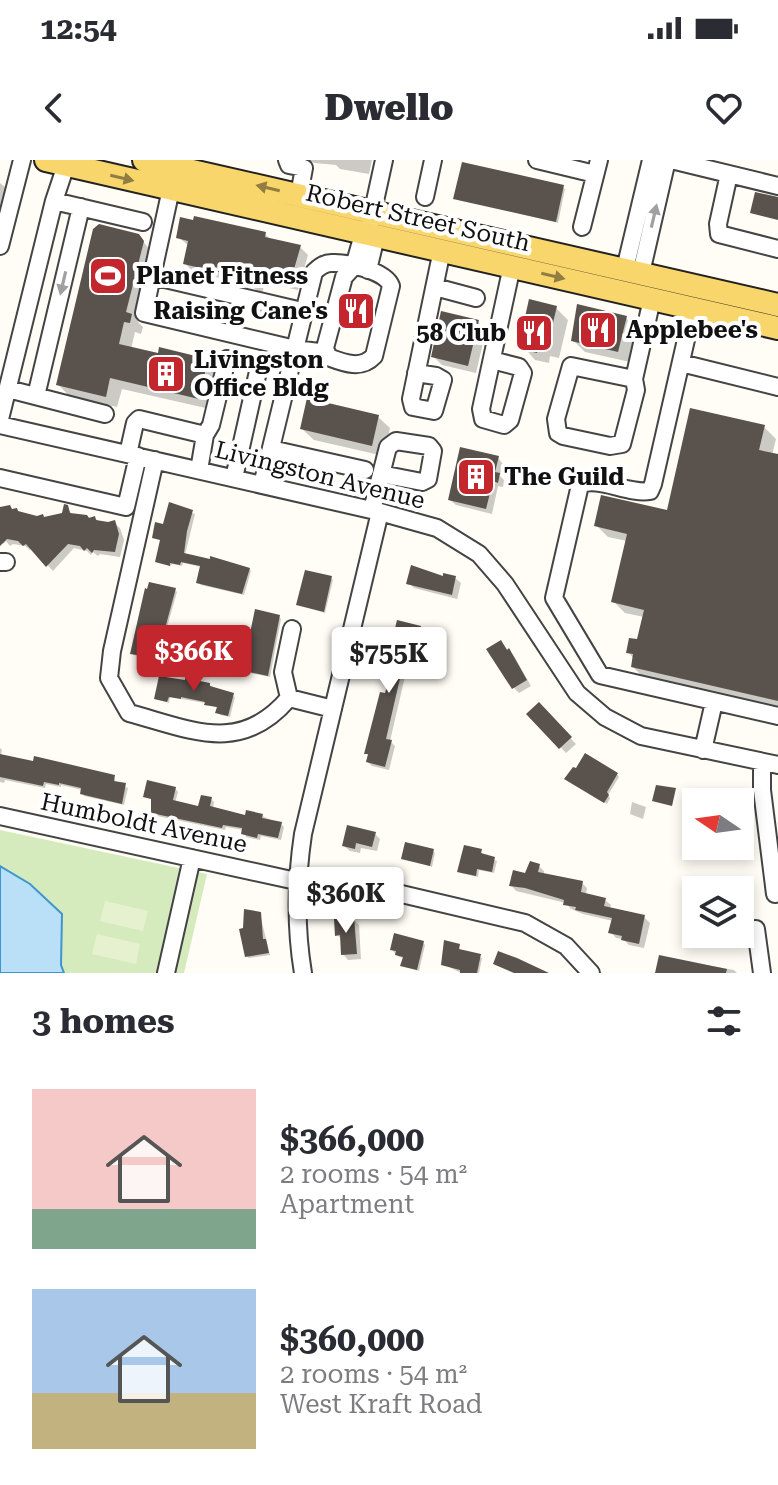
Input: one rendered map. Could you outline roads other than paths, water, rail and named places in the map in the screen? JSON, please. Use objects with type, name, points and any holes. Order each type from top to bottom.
[{"type":"main road","name":"Robert Street South","points":[[154,161],[299,195],[442,250],[778,328]]},
{"type":"main road","name":"Robert Street South","points":[[60,162],[171,189],[633,271],[778,305]]},
{"type":"street","points":[[0,246],[22,160]]},
{"type":"street","points":[[287,160],[289,165],[304,168],[299,195]]},
{"type":"street","points":[[262,485],[302,311],[314,272],[323,265],[332,263],[361,268],[388,278],[391,286],[374,356],[370,361],[356,365],[328,357],[325,348],[344,277],[361,268],[374,245],[370,222],[384,160]]},
{"type":"street","points":[[425,197],[433,160]]},
{"type":"street","points":[[537,160],[597,167],[582,227]]},
{"type":"street","points":[[633,271],[651,160]]},
{"type":"street","points":[[633,271],[669,160],[778,186]]},
{"type":"street","points":[[0,422],[54,201],[60,162]]},
{"type":"street","points":[[729,174],[718,224],[719,234],[778,249]]},
{"type":"street","points":[[171,189],[144,313],[295,349],[327,353]]},
{"type":"street","points":[[54,201],[143,222]]},
{"type":"street","points":[[36,396],[81,207]]},
{"type":"street","points":[[416,373],[442,250]]},
{"type":"street","points":[[492,360],[512,266]]},
{"type":"street","points":[[152,276],[302,311]]},
{"type":"street","points":[[435,287],[476,298]]},
{"type":"street","points":[[634,379],[571,366],[556,419],[558,433],[610,446],[622,444],[636,390],[634,379],[652,299]]},
{"type":"street","points":[[693,309],[650,491],[638,492],[589,481],[580,485],[554,598],[600,675],[778,716]]},
{"type":"street","points":[[199,470],[205,435],[211,425],[227,359]]},
{"type":"street","points":[[681,363],[778,387]]},
{"type":"street","points":[[234,478],[259,367]]},
{"type":"street","points":[[8,389],[105,414]]},
{"type":"street","points":[[249,414],[277,421]]},
{"type":"street","points":[[0,478],[126,507],[139,419],[205,435]]},
{"type":"street","name":"Livingston Avenue","points":[[0,422],[437,528],[479,554],[505,584],[577,693],[605,717],[641,736],[770,764]]},
{"type":"street","points":[[271,449],[373,472],[376,511],[303,834],[296,881],[298,941],[303,973]]},
{"type":"street","points":[[155,460],[112,651],[109,678],[115,690],[129,713],[213,734],[243,733],[279,710],[289,698]]},
{"type":"street","points":[[289,698],[283,672],[292,629]]},
{"type":"street","points":[[289,698],[333,709]]},
{"type":"street","points":[[703,750],[714,702]]},
{"type":"street","points":[[770,764],[762,790],[775,894]]},
{"type":"street","name":"Humboldt Avenue","points":[[0,816],[296,881],[376,888],[525,923],[566,946],[591,973]]},
{"type":"street","points":[[166,973],[192,858]]},
{"type":"street","points":[[756,929],[762,973]]},
{"type":"water","points":[[0,866],[30,884],[62,914],[61,965],[64,973],[0,973]]},
{"type":"place","name":"Planet Fitness","points":[[108,276]]},
{"type":"place","name":"Raising Cane's","points":[[356,311]]},
{"type":"place","name":"Applebee's","points":[[598,330]]},
{"type":"place","name":"58 Club","points":[[534,333]]},
{"type":"place","name":"Livingston Office Bldg","points":[[166,374]]},
{"type":"place","name":"The Guild","points":[[476,477]]}]
